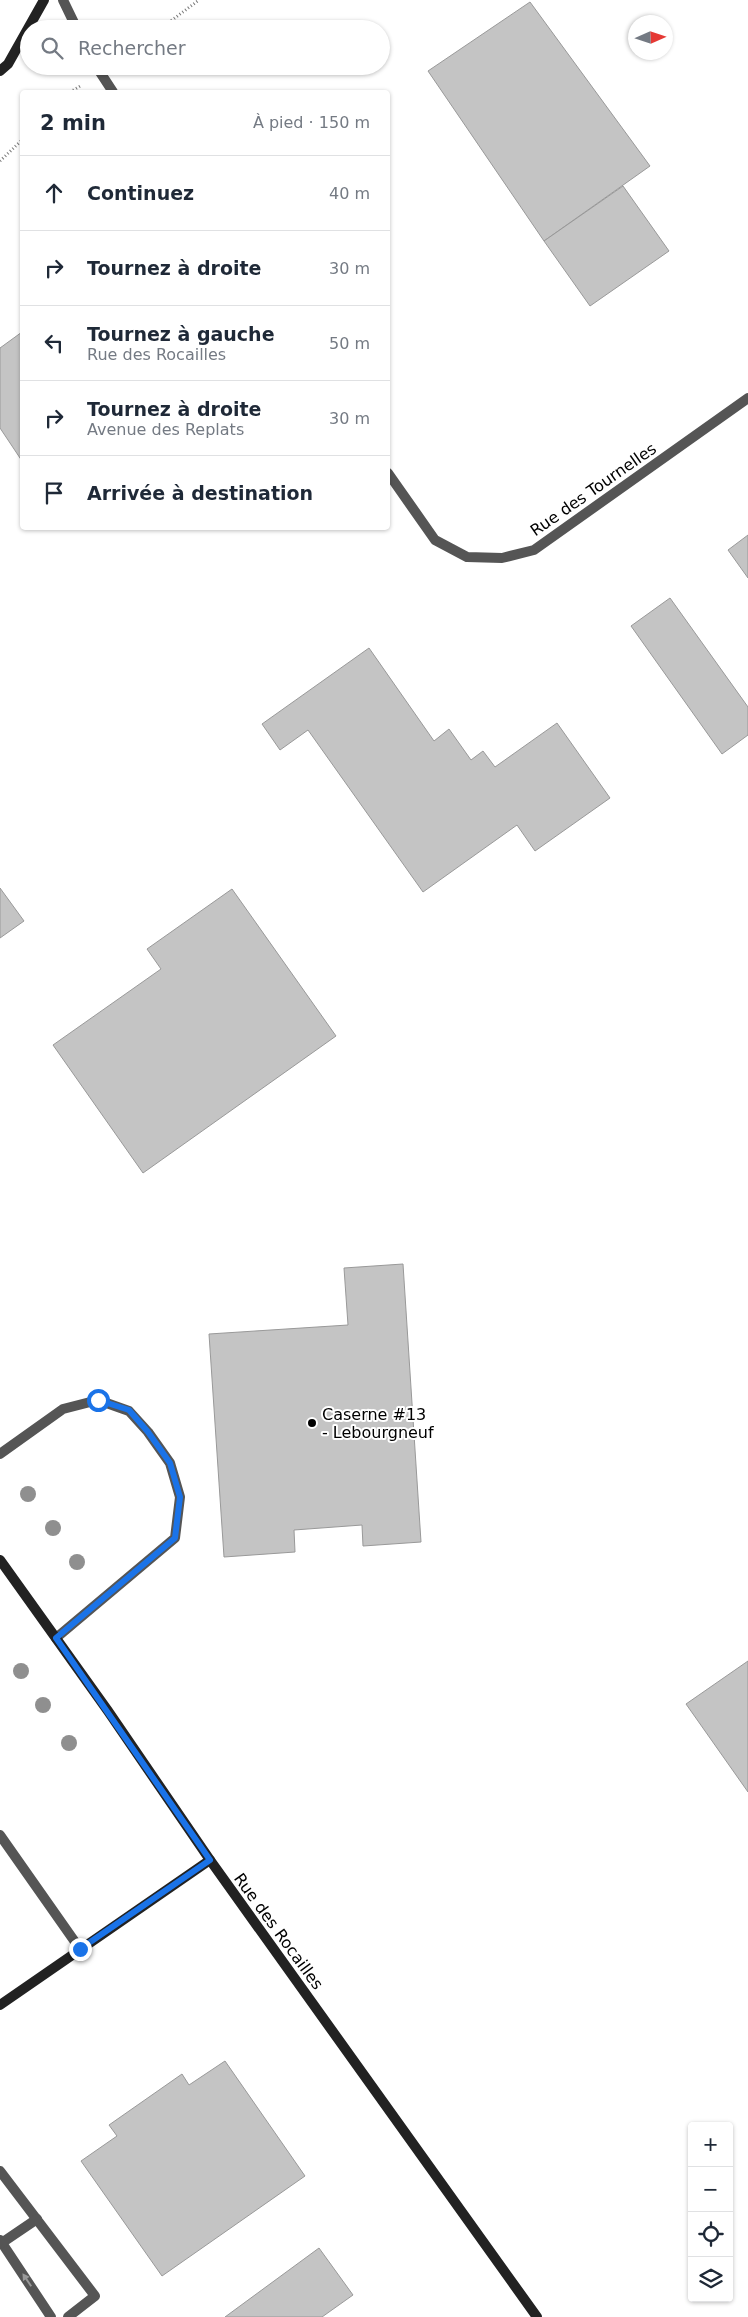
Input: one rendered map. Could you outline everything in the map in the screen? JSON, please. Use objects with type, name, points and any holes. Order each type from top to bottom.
[{"type":"street","points":[[33,20],[44,0]]},
{"type":"street","points":[[63,0],[73,20]]},
{"type":"street","points":[[0,71],[8,64],[20,43]]},
{"type":"street","points":[[102,75],[112,90]]},
{"type":"street","name":"Rue des Tournelles","points":[[390,477],[435,540],[467,557],[502,558],[534,550],[748,398]]},
{"type":"street","points":[[0,1454],[62,1409],[98,1400],[129,1410],[148,1432],[170,1463],[180,1497],[175,1538],[56,1638]]},
{"type":"street","name":"Rue des Rocailles","points":[[0,1560],[210,1860],[537,2317]]},
{"type":"street","points":[[0,1835],[80,1949]]},
{"type":"street","points":[[0,2005],[210,1860]]},
{"type":"street","points":[[0,2170],[95,2296],[68,2317]]},
{"type":"street","points":[[37,2219],[1,2242],[51,2317]]},
{"type":"path","points":[[172,20],[199,0]]},
{"type":"path","points":[[0,162],[20,142]]},
{"type":"building","points":[[530,2],[650,166],[544,241],[428,71]]},
{"type":"building","points":[[623,186],[669,251],[590,306],[544,241]]},
{"type":"building","points":[[20,333],[20,458],[0,428],[0,348]]},
{"type":"building","points":[[748,535],[748,578],[728,550]]},
{"type":"building","points":[[670,598],[748,707],[748,735],[722,754],[631,626]]},
{"type":"building","points":[[369,648],[434,741],[449,729],[471,760],[483,751],[495,767],[557,723],[610,798],[535,851],[517,825],[423,892],[308,730],[280,750],[262,724]]},
{"type":"building","points":[[0,888],[24,921],[0,938]]},
{"type":"building","points":[[232,889],[336,1036],[143,1173],[53,1045],[161,969],[147,949]]},
{"type":"building","points":[[403,1264],[421,1542],[363,1546],[362,1525],[294,1530],[295,1552],[224,1557],[209,1334],[348,1325],[344,1268]]},
{"type":"building","points":[[748,1661],[748,1792],[686,1704]]},
{"type":"building","points":[[225,2061],[305,2176],[162,2276],[81,2161],[117,2136],[109,2125],[182,2074],[189,2085]]},
{"type":"building","points":[[319,2248],[353,2295],[322,2317],[225,2317]]},
{"type":"place","name":"Caserne #13 - Lebourgneuf","points":[[312,1423]]},
{"type":"route","points":[[80,1949],[210,1860],[162,1788],[56,1638],[175,1538],[180,1497],[170,1463],[148,1432],[129,1410],[98,1400]]}]
